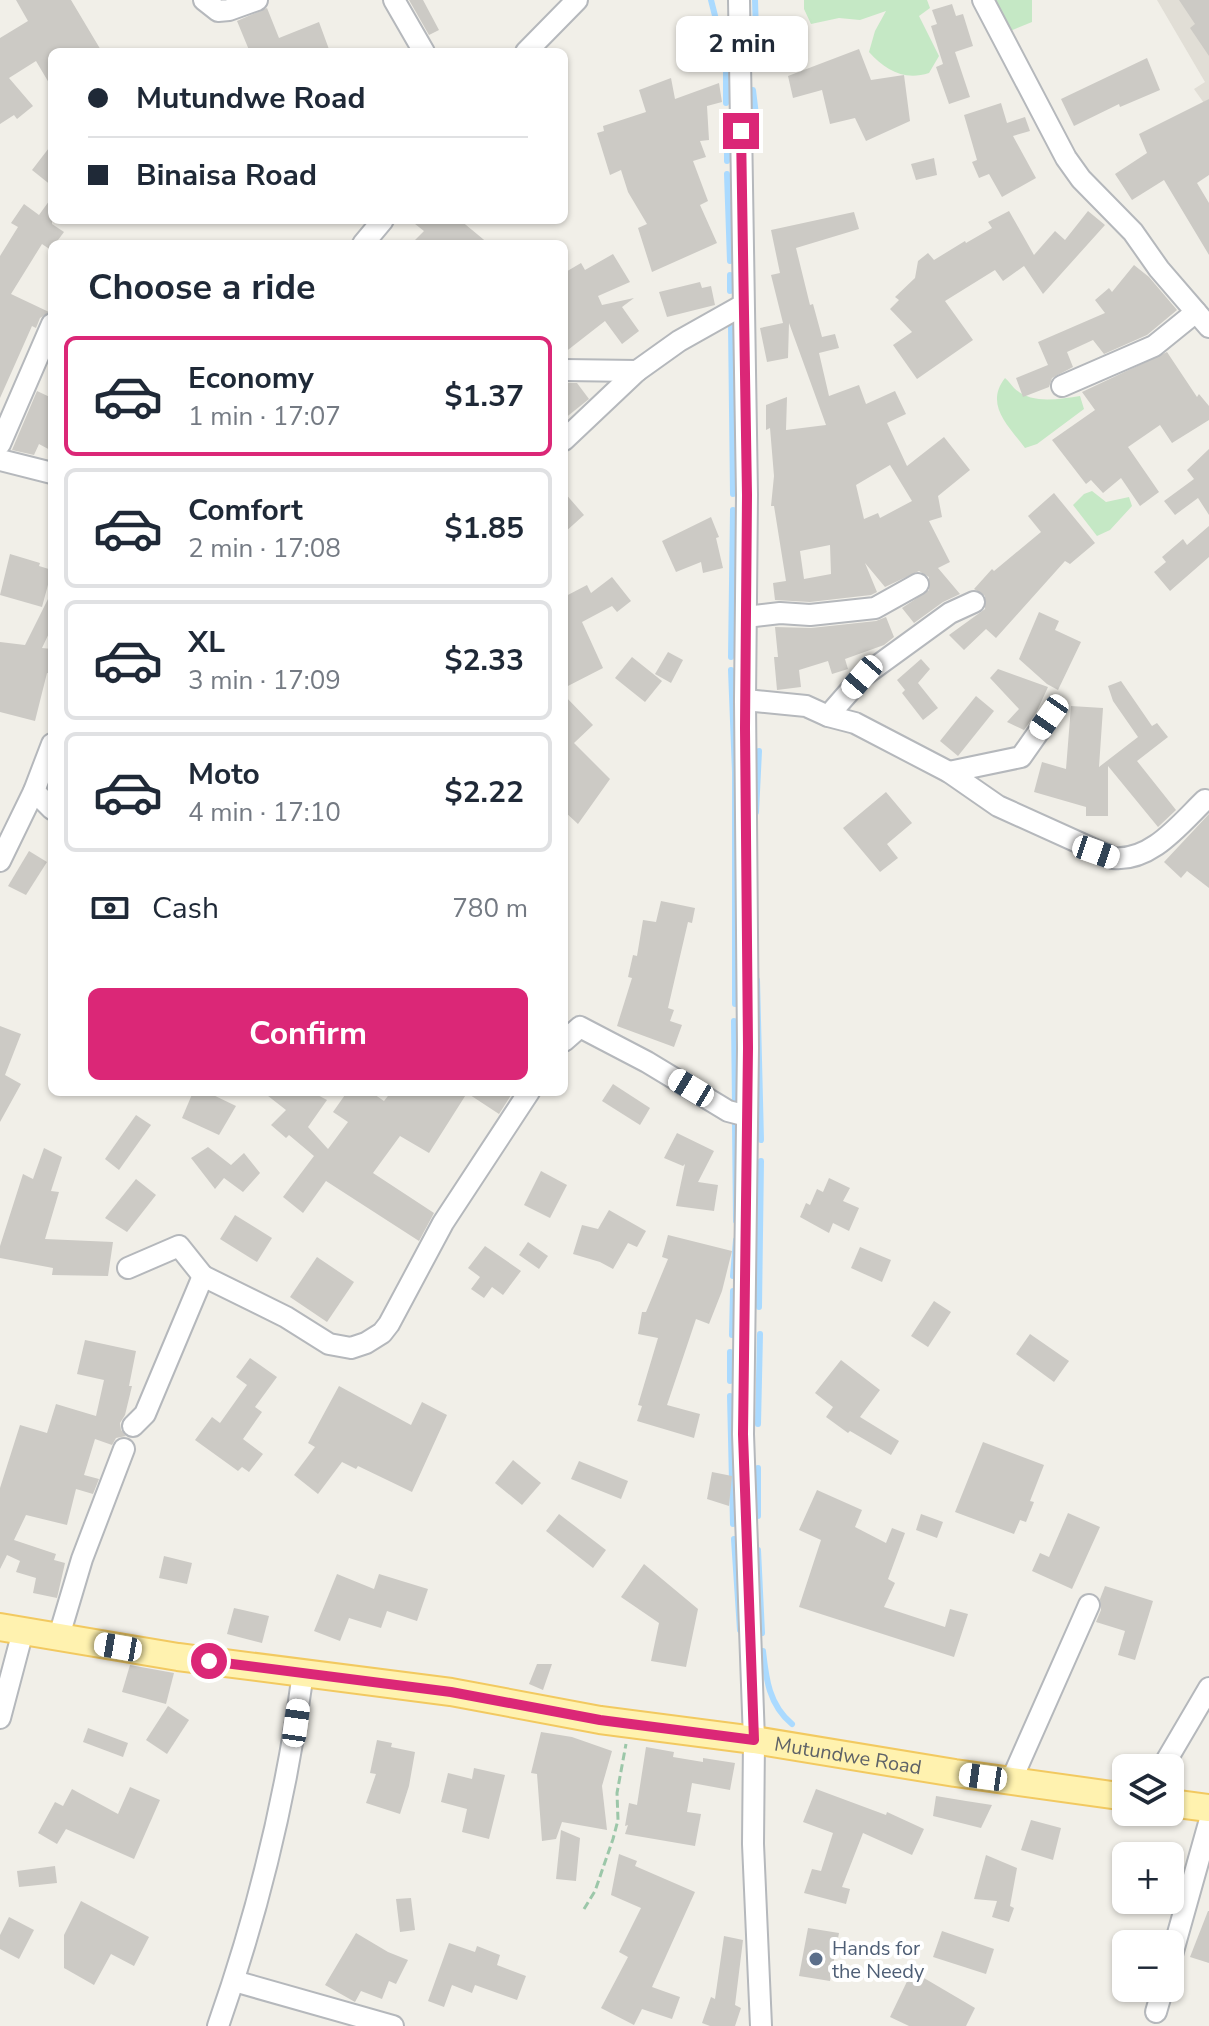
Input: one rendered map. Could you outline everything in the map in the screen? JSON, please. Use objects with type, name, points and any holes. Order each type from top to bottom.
[{"type":"main road","name":"Mutundwe Road","points":[[11,1629],[178,1657],[451,1692],[630,1724],[1112,1795]]},
{"type":"main road","points":[[1184,1805],[1209,1808]]},
{"type":"street","points":[[204,0],[218,11],[257,0]]},
{"type":"street","points":[[394,0],[422,48]]},
{"type":"street","points":[[530,48],[577,0]]},
{"type":"street","points":[[739,0],[747,495],[747,1116],[743,1434],[754,1740],[753,1844],[761,2026]]},
{"type":"street","points":[[983,0],[1066,158],[1081,179],[1133,232],[1151,260],[1202,319],[1154,346],[1062,386]]},
{"type":"street","points":[[366,240],[380,224]]},
{"type":"street","points":[[568,436],[637,371],[679,341],[743,305]]},
{"type":"street","points":[[0,444],[48,333]]},
{"type":"street","points":[[568,370],[637,371]]},
{"type":"street","points":[[0,460],[48,472]]},
{"type":"street","points":[[746,617],[875,608],[918,584]]},
{"type":"street","points":[[828,716],[862,677],[950,613],[974,602]]},
{"type":"street","points":[[745,700],[806,706],[855,723],[949,772],[998,806],[1096,852],[1127,859],[1162,842],[1205,800]]},
{"type":"street","points":[[949,772],[1021,757],[1049,717]]},
{"type":"street","points":[[0,861],[48,754]]},
{"type":"street","points":[[34,791],[48,805]]},
{"type":"street","points":[[569,1028],[647,1062],[728,1111],[747,1116]]},
{"type":"street","points":[[128,1268],[179,1246],[203,1276],[275,1311],[329,1344],[351,1348],[366,1343],[382,1333],[389,1324],[443,1223],[526,1096]]},
{"type":"street","points":[[133,1426],[145,1414],[203,1276]]},
{"type":"street","points":[[59,1636],[82,1559],[124,1449]]},
{"type":"street","points":[[1011,1781],[1089,1605]]},
{"type":"street","points":[[0,1718],[11,1629]]},
{"type":"street","points":[[218,2026],[234,1981],[281,1796],[303,1673]]},
{"type":"street","points":[[1170,1754],[1209,1688]]},
{"type":"street","points":[[1179,1930],[1209,1823]]},
{"type":"street","points":[[234,1981],[393,2026]]},
{"type":"street","points":[[1156,2012],[1159,2002]]},
{"type":"path","points":[[584,1909],[595,1891],[618,1820],[617,1793],[630,1724]]},
{"type":"shaded area","points":[[1157,0],[1209,0],[1209,110],[1194,89],[1205,82]]},
{"type":"green space","points":[[804,0],[927,0],[930,8],[919,16],[939,56],[929,73],[903,75],[882,64],[869,52],[875,31],[886,11],[860,20],[839,18],[811,24],[804,9]]},
{"type":"green space","points":[[994,0],[1032,0],[1032,22],[1010,31]]},
{"type":"green space","points":[[1005,378],[1021,393],[1037,399],[1080,396],[1084,409],[1037,444],[1025,448],[1006,423],[998,406],[999,388]]},
{"type":"green space","points":[[1092,491],[1106,502],[1129,497],[1132,506],[1110,530],[1097,536],[1073,505]]},
{"type":"building","points":[[16,0],[71,0],[100,48],[48,48],[48,81],[36,61],[9,78],[33,106],[17,119],[14,115],[0,124],[0,38],[28,21]]},
{"type":"building","points":[[409,0],[423,0],[439,30],[429,35]]},
{"type":"building","points":[[1179,0],[1209,0],[1209,56],[1190,28],[1195,24]]},
{"type":"building","points":[[952,4],[956,16],[963,14],[973,46],[955,52],[970,97],[949,104],[936,67],[943,64],[931,26],[937,24],[932,10]]},
{"type":"building","points":[[267,8],[279,38],[319,22],[329,48],[248,48],[237,21]]},
{"type":"building","points":[[798,22],[800,41],[777,45],[775,23]]},
{"type":"building","points":[[859,49],[871,80],[904,75],[910,121],[866,141],[855,118],[830,124],[822,90],[793,98],[788,76]]},
{"type":"building","points":[[1147,58],[1160,90],[1120,107],[1119,104],[1074,126],[1061,99]]},
{"type":"building","points":[[671,78],[675,99],[719,83],[722,102],[707,106],[709,140],[700,141],[706,157],[693,161],[708,201],[700,205],[717,243],[652,272],[638,228],[647,224],[628,192],[621,170],[610,175],[597,133],[604,131],[603,126],[646,112],[639,90]]},
{"type":"building","points":[[1209,99],[1209,175],[1197,183],[1209,203],[1209,255],[1164,180],[1132,200],[1115,174],[1147,153],[1139,134]]},
{"type":"building","points":[[1001,103],[1007,123],[1025,117],[1030,131],[1013,136],[1036,178],[1002,197],[989,174],[979,178],[972,162],[977,160],[964,115]]},
{"type":"building","points":[[48,149],[48,183],[32,170]]},
{"type":"building","points":[[934,158],[937,175],[916,180],[911,164]]},
{"type":"building","points":[[48,203],[48,224],[64,232],[58,240],[48,240],[48,248],[42,244],[11,294],[48,313],[40,318],[36,328],[32,326],[0,398],[0,256],[18,227],[11,223],[24,204],[39,215]]},
{"type":"building","points":[[1009,211],[1034,255],[1055,231],[1065,240],[1088,211],[1105,225],[1043,294],[1024,266],[1003,281],[995,270],[945,301],[973,340],[917,379],[893,345],[912,332],[890,309],[899,300],[895,297],[915,278],[918,261],[928,253],[934,260],[992,228],[988,222]]},
{"type":"building","points":[[854,212],[859,229],[796,248],[810,305],[813,304],[822,337],[835,334],[839,348],[819,353],[829,396],[859,385],[866,404],[895,391],[906,414],[887,423],[907,466],[944,437],[970,470],[938,496],[942,517],[929,521],[950,562],[938,568],[960,594],[914,623],[902,608],[929,590],[929,577],[919,571],[885,587],[865,563],[877,592],[871,595],[810,602],[775,600],[773,583],[786,581],[774,506],[771,506],[774,476],[770,428],[766,430],[766,405],[787,397],[786,430],[826,425],[789,323],[788,358],[767,362],[760,328],[783,323],[771,275],[780,273],[771,230]],"holes":[[[890,465],[912,501],[880,518],[878,513],[864,519],[856,485]],[[830,545],[831,574],[804,579],[800,551]]]},
{"type":"building","points":[[415,224],[465,224],[484,240],[415,240],[424,231]]},
{"type":"building","points":[[613,254],[630,282],[598,296],[602,305],[634,298],[622,307],[639,331],[622,344],[605,321],[568,350],[568,271],[581,263],[585,270]]},
{"type":"building","points":[[1134,265],[1149,277],[1177,310],[1147,335],[1104,354],[1093,340],[1067,352],[1073,367],[1052,378],[1049,387],[1023,397],[1016,378],[1048,365],[1038,342],[1105,313],[1095,300],[1109,288],[1112,292]]},
{"type":"building","points":[[700,282],[702,288],[711,286],[715,305],[667,317],[659,292]]},
{"type":"building","points":[[1167,352],[1197,397],[1199,394],[1209,406],[1209,420],[1172,443],[1160,425],[1128,447],[1159,492],[1140,506],[1121,478],[1103,493],[1091,480],[1086,484],[1052,440],[1095,410],[1082,392]]},
{"type":"building","points":[[568,383],[577,383],[589,399],[568,416]]},
{"type":"building","points":[[37,391],[48,396],[48,449],[39,444],[34,455],[12,450]]},
{"type":"building","points":[[1209,449],[1209,515],[1198,498],[1175,515],[1164,501],[1194,479],[1187,470]]},
{"type":"building","points":[[1054,493],[1095,543],[1070,564],[1065,561],[996,638],[986,629],[964,650],[949,635],[985,609],[985,596],[974,589],[992,569],[994,571],[1041,532],[1028,516]]},
{"type":"building","points":[[568,497],[584,515],[568,529]]},
{"type":"building","points":[[711,517],[719,537],[716,538],[723,568],[703,573],[701,562],[676,572],[662,541]]},
{"type":"building","points":[[1209,526],[1209,557],[1170,591],[1154,572],[1166,562],[1162,557],[1183,539],[1187,545]]},
{"type":"building","points":[[10,554],[40,563],[39,566],[48,569],[48,585],[42,607],[0,595]]},
{"type":"building","points":[[612,577],[631,601],[617,612],[612,606],[582,622],[603,668],[568,686],[568,595],[587,585],[591,593]]},
{"type":"building","points":[[48,599],[48,635],[42,648],[48,649],[48,673],[35,721],[0,712],[0,642],[25,645]]},
{"type":"building","points":[[1039,612],[1059,621],[1055,630],[1081,642],[1058,690],[1019,659]]},
{"type":"building","points":[[886,617],[894,637],[884,645],[845,659],[848,669],[832,674],[828,661],[799,670],[801,687],[777,690],[775,627],[811,628],[876,621]]},
{"type":"building","points":[[668,652],[683,660],[671,683],[655,674]]},
{"type":"building","points":[[632,657],[662,681],[645,702],[615,678]]},
{"type":"building","points":[[921,659],[930,669],[918,683],[938,708],[923,720],[902,693],[905,690],[897,680]]},
{"type":"building","points":[[998,669],[1048,687],[1024,730],[1007,722],[1019,709],[990,678]]},
{"type":"building","points":[[1121,681],[1152,726],[1157,723],[1168,737],[1137,761],[1176,810],[1158,827],[1108,766],[1108,816],[1086,816],[1086,807],[1034,792],[1042,762],[1066,769],[1071,706],[1103,708],[1099,767],[1138,737],[1113,701],[1108,686]]},
{"type":"building","points":[[976,696],[994,711],[958,756],[940,741]]},
{"type":"building","points":[[568,699],[593,725],[574,743],[610,779],[578,824],[568,815]]},
{"type":"building","points":[[886,792],[912,823],[887,844],[898,858],[880,872],[843,828]]},
{"type":"building","points":[[1209,814],[1209,888],[1187,871],[1181,878],[1164,862]]},
{"type":"building","points":[[29,851],[47,862],[26,895],[8,886]]},
{"type":"building","points":[[661,901],[695,908],[692,923],[688,922],[668,1008],[674,1010],[670,1021],[682,1025],[674,1047],[617,1026],[632,978],[628,977],[633,955],[637,956],[643,920],[656,922]]},
{"type":"building","points":[[0,1026],[21,1034],[5,1075],[21,1084],[0,1122]]},
{"type":"building","points":[[613,1084],[650,1108],[640,1125],[602,1101]]},
{"type":"building","points":[[191,1096],[215,1096],[236,1106],[219,1135],[182,1118]]},
{"type":"building","points":[[268,1096],[320,1096],[327,1100],[308,1127],[328,1149],[348,1122],[333,1112],[344,1096],[377,1096],[384,1101],[388,1096],[465,1096],[429,1153],[400,1136],[373,1173],[434,1213],[419,1241],[326,1181],[303,1213],[283,1197],[314,1156],[289,1135],[286,1138],[271,1125],[286,1110]]},
{"type":"building","points":[[472,1096],[510,1096],[499,1114]]},
{"type":"building","points":[[136,1115],[151,1125],[119,1170],[105,1159]]},
{"type":"building","points":[[677,1133],[714,1151],[698,1182],[718,1185],[714,1211],[676,1206],[685,1164],[683,1166],[664,1158]]},
{"type":"building","points":[[208,1147],[231,1165],[244,1153],[260,1173],[243,1192],[224,1178],[215,1189],[191,1158]]},
{"type":"building","points":[[44,1148],[62,1157],[51,1191],[59,1192],[45,1239],[113,1242],[108,1276],[52,1275],[53,1268],[0,1258],[0,1246],[23,1174],[33,1179]]},
{"type":"building","points":[[541,1171],[567,1185],[550,1218],[524,1205]]},
{"type":"building","points":[[829,1178],[850,1188],[843,1201],[859,1208],[849,1231],[833,1223],[829,1233],[800,1217],[817,1189],[823,1192]]},
{"type":"building","points":[[136,1179],[156,1195],[127,1232],[105,1218]]},
{"type":"building","points":[[609,1210],[646,1231],[637,1247],[628,1243],[613,1269],[573,1254],[582,1225],[598,1229]]},
{"type":"building","points":[[235,1215],[272,1238],[257,1262],[220,1239]]},
{"type":"building","points":[[668,1235],[732,1251],[722,1291],[709,1324],[696,1319],[667,1405],[700,1414],[694,1438],[637,1421],[642,1406],[638,1405],[658,1338],[638,1334],[642,1312],[646,1312],[668,1259],[662,1257]]},
{"type":"building","points":[[528,1242],[548,1256],[539,1269],[519,1255]]},
{"type":"building","points":[[485,1246],[521,1271],[503,1295],[492,1287],[484,1298],[471,1289],[480,1277],[468,1268]]},
{"type":"building","points":[[860,1247],[891,1260],[882,1282],[851,1268]]},
{"type":"building","points":[[317,1257],[354,1282],[327,1322],[290,1297]]},
{"type":"building","points":[[934,1301],[951,1312],[928,1347],[911,1336]]},
{"type":"building","points":[[1030,1334],[1069,1361],[1054,1382],[1016,1354]]},
{"type":"building","points":[[85,1340],[136,1351],[129,1386],[132,1386],[120,1423],[126,1436],[116,1438],[112,1445],[95,1439],[84,1475],[99,1479],[93,1494],[76,1489],[67,1525],[26,1515],[14,1540],[56,1554],[54,1560],[65,1563],[57,1598],[33,1593],[36,1578],[16,1572],[20,1561],[7,1555],[0,1569],[0,1488],[20,1425],[47,1433],[56,1404],[96,1416],[104,1380],[77,1374]]},
{"type":"building","points":[[250,1358],[277,1377],[255,1407],[262,1412],[243,1439],[263,1454],[249,1472],[242,1467],[238,1471],[195,1440],[212,1417],[220,1423],[247,1385],[236,1377]]},
{"type":"building","points":[[841,1360],[880,1390],[860,1417],[899,1441],[891,1455],[850,1431],[848,1433],[826,1417],[833,1407],[815,1393]]},
{"type":"building","points":[[339,1386],[411,1425],[422,1402],[447,1415],[412,1492],[358,1466],[356,1469],[342,1462],[318,1494],[294,1475],[315,1447],[308,1443]]},
{"type":"building","points":[[983,1442],[1044,1465],[1030,1501],[1034,1502],[1026,1522],[1020,1520],[1014,1534],[955,1512]]},
{"type":"building","points":[[513,1460],[541,1483],[522,1505],[495,1483]]},
{"type":"building","points":[[579,1461],[628,1481],[621,1499],[571,1479]]},
{"type":"building","points":[[712,1472],[732,1476],[729,1506],[707,1499]]},
{"type":"building","points":[[817,1490],[862,1510],[855,1527],[886,1543],[892,1528],[905,1533],[888,1579],[895,1583],[884,1607],[945,1627],[950,1609],[968,1614],[954,1657],[799,1607],[821,1540],[799,1530]]},
{"type":"building","points":[[1068,1513],[1100,1527],[1072,1589],[1032,1571],[1040,1553],[1049,1557]]},
{"type":"building","points":[[559,1514],[606,1550],[593,1568],[546,1531]]},
{"type":"building","points":[[921,1514],[943,1522],[937,1538],[916,1530]]},
{"type":"building","points":[[164,1556],[192,1563],[187,1584],[159,1578]]},
{"type":"building","points":[[644,1564],[698,1609],[686,1667],[651,1661],[659,1623],[621,1597]]},
{"type":"building","points":[[337,1574],[374,1589],[379,1574],[428,1589],[417,1621],[387,1611],[381,1628],[349,1618],[340,1641],[314,1631]]},
{"type":"building","points":[[1105,1586],[1153,1601],[1135,1660],[1118,1655],[1125,1631],[1096,1622]]},
{"type":"building","points":[[234,1608],[269,1616],[262,1643],[227,1634]]},
{"type":"building","points":[[537,1664],[552,1664],[543,1690],[529,1684]]},
{"type":"building","points":[[130,1665],[174,1673],[166,1704],[122,1692]]},
{"type":"building","points":[[168,1706],[189,1720],[167,1754],[146,1740]]},
{"type":"building","points":[[88,1728],[128,1743],[123,1757],[83,1742]]},
{"type":"building","points":[[541,1732],[572,1737],[612,1751],[602,1786],[607,1830],[562,1822],[556,1839],[542,1841],[537,1774],[531,1773]]},
{"type":"building","points":[[377,1740],[392,1743],[391,1747],[415,1752],[400,1814],[366,1803],[376,1774],[370,1773]]},
{"type":"building","points":[[646,1747],[674,1752],[673,1757],[735,1763],[730,1790],[692,1783],[687,1812],[701,1814],[695,1846],[625,1834],[629,1803],[637,1805]]},
{"type":"building","points":[[474,1768],[505,1775],[489,1839],[462,1832],[467,1809],[441,1802],[448,1773],[472,1779]]},
{"type":"building","points":[[130,1787],[160,1800],[134,1859],[66,1829],[57,1844],[38,1833],[55,1802],[63,1806],[72,1789],[118,1814]]},
{"type":"building","points":[[816,1789],[886,1815],[887,1812],[924,1829],[912,1855],[863,1833],[842,1887],[850,1889],[846,1904],[804,1893],[812,1869],[821,1871],[833,1833],[803,1822]]},
{"type":"building","points":[[936,1796],[992,1805],[981,1828],[933,1816]]},
{"type":"building","points":[[1031,1820],[1061,1828],[1053,1860],[1021,1850]]},
{"type":"building","points":[[561,1830],[580,1838],[576,1881],[556,1879]]},
{"type":"building","points":[[619,1854],[637,1861],[635,1866],[695,1892],[652,1987],[680,1997],[672,2019],[642,2009],[634,2025],[601,2008],[628,1957],[619,1952],[641,1908],[611,1895]]},
{"type":"building","points":[[986,1855],[1017,1868],[1010,1906],[1014,1908],[1009,1922],[992,1917],[997,1901],[974,1899]]},
{"type":"building","points":[[55,1866],[57,1883],[19,1887],[17,1871]]},
{"type":"building","points":[[411,1898],[415,1930],[400,1932],[396,1899]]},
{"type":"building","points":[[81,1901],[149,1937],[134,1966],[111,1954],[94,1985],[64,1968],[64,1935]]},
{"type":"building","points":[[1209,1911],[1209,1963],[1190,1957]]},
{"type":"building","points":[[9,1917],[34,1930],[19,1959],[0,1949],[0,1935]]},
{"type":"building","points":[[808,1928],[839,1933],[830,1981],[799,1976]]},
{"type":"building","points":[[942,1931],[994,1949],[986,1974],[933,1957]]},
{"type":"building","points":[[356,1933],[408,1960],[396,1984],[389,1981],[382,1999],[361,1991],[355,2002],[325,1985]]},
{"type":"building","points":[[724,1936],[743,1940],[735,2005],[741,2008],[735,2026],[710,2026],[702,2023],[711,1997],[715,1999]]},
{"type":"building","points":[[449,1943],[475,1952],[477,1946],[500,1955],[497,1965],[526,1976],[517,2000],[475,1985],[472,1993],[452,1985],[444,2007],[428,2001]]},
{"type":"building","points":[[912,1971],[975,2008],[966,2026],[909,2026],[890,2017]]},
{"type":"waterway","points":[[711,0],[725,55]]},
{"type":"waterway","points":[[755,0],[756,33]]},
{"type":"waterway","points":[[759,50],[759,60]]},
{"type":"waterway","points":[[726,66],[726,103]]},
{"type":"waterway","points":[[753,90],[756,115]]},
{"type":"waterway","points":[[727,117],[727,161]]},
{"type":"waterway","points":[[727,174],[730,261]]},
{"type":"waterway","points":[[730,275],[730,291]]},
{"type":"waterway","points":[[731,325],[733,494]]},
{"type":"waterway","points":[[731,657],[733,510]]},
{"type":"waterway","points":[[731,670],[735,772],[735,1004]]},
{"type":"waterway","points":[[756,812],[759,751]]},
{"type":"waterway","points":[[757,980],[761,1140]]},
{"type":"waterway","points":[[734,1021],[735,1104]]},
{"type":"waterway","points":[[735,1124],[736,1221]]},
{"type":"waterway","points":[[759,1307],[761,1161]]},
{"type":"waterway","points":[[733,1276],[736,1240]]},
{"type":"waterway","points":[[732,1335],[733,1291]]},
{"type":"waterway","points":[[758,1424],[760,1334]]},
{"type":"waterway","points":[[730,1352],[730,1381]]},
{"type":"waterway","points":[[730,1396],[733,1524]]},
{"type":"waterway","points":[[758,1468],[758,1516]]},
{"type":"waterway","points":[[734,1539],[740,1630]]},
{"type":"waterway","points":[[758,1550],[762,1633]]},
{"type":"waterway","points":[[763,1651],[767,1681],[774,1700],[792,1724]]},
{"type":"place","name":"Hands for the Needy","points":[[816,1959]]},
{"type":"route","points":[[209,1661],[451,1692],[600,1720],[754,1740],[743,1434],[748,1048],[745,882],[747,495],[741,131]]}]
